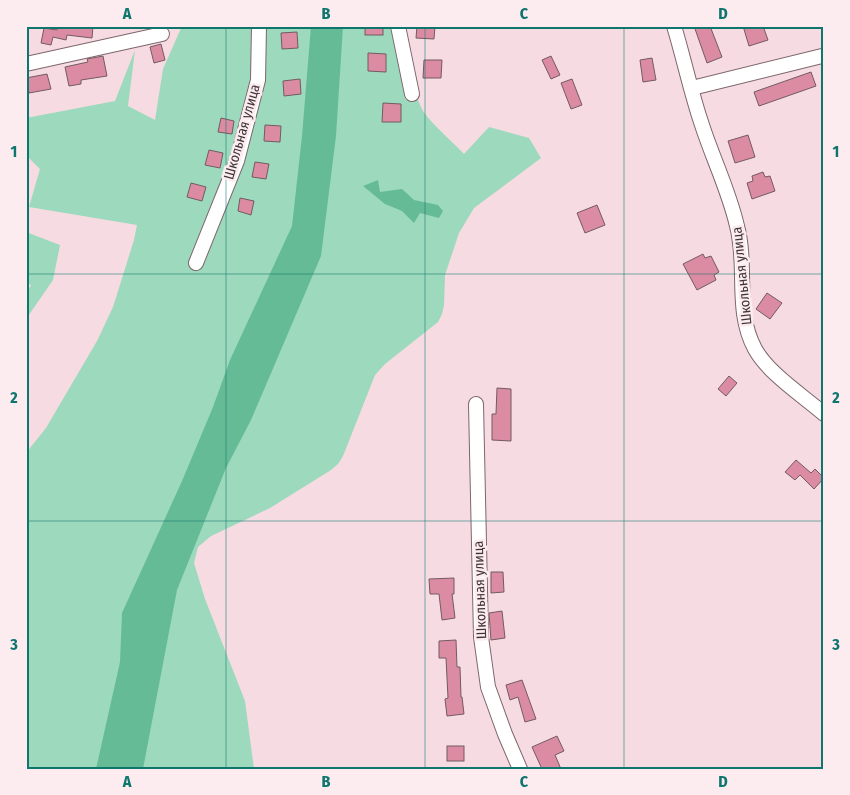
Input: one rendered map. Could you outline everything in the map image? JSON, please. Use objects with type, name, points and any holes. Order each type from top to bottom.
[{"type":"street","name":"Школьная улица","points":[[196,263],[237,161],[258,80],[259,26]]},
{"type":"street","points":[[398,26],[412,94]]},
{"type":"street","name":"Школьная улица","points":[[674,26],[701,125],[738,227],[742,252],[744,323],[756,351],[779,377],[824,414]]},
{"type":"street","points":[[26,64],[162,34]]},
{"type":"street","points":[[692,88],[822,56]]},
{"type":"street","name":"Школьная улица","points":[[476,404],[480,637],[488,687],[520,769]]},
{"type":"shaded area","points":[[182,26],[403,26],[411,73],[421,108],[464,154],[489,127],[529,138],[541,158],[474,208],[459,233],[445,275],[444,305],[438,322],[385,364],[375,375],[343,456],[338,464],[270,508],[211,536],[198,547],[194,563],[205,599],[245,701],[254,769],[26,769],[26,453],[46,428],[97,341],[113,307],[137,225],[29,207],[40,169],[26,155],[26,118],[115,101],[135,50],[128,106],[155,120],[163,69]]},
{"type":"shaded area","points":[[311,26],[343,26],[336,136],[321,256],[251,420],[226,468],[177,590],[143,769],[96,769],[120,662],[122,613],[182,481],[213,407],[230,360],[292,226]]},
{"type":"shaded area","points":[[378,180],[380,192],[402,189],[414,200],[438,205],[443,211],[439,218],[420,213],[414,223],[402,211],[385,204],[363,186]]},
{"type":"shaded area","points":[[26,232],[60,245],[53,280],[26,319],[26,291],[31,286],[26,279]]},
{"type":"building","points":[[58,26],[93,26],[92,38],[67,35],[66,40],[53,37],[51,45],[41,43],[44,28],[57,30]]},
{"type":"building","points":[[365,26],[383,26],[383,35],[365,35]]},
{"type":"building","points":[[417,26],[435,26],[434,39],[416,38]]},
{"type":"building","points":[[694,26],[710,26],[722,57],[707,63]]},
{"type":"building","points":[[743,26],[763,26],[768,40],[749,46]]},
{"type":"building","points":[[297,32],[298,48],[282,49],[281,33]]},
{"type":"building","points":[[161,44],[165,60],[154,63],[150,47]]},
{"type":"building","points":[[368,53],[386,54],[386,72],[368,71]]},
{"type":"building","points":[[103,56],[107,76],[81,80],[81,84],[69,86],[65,67],[88,62],[87,59]]},
{"type":"building","points":[[551,56],[560,75],[551,79],[542,60]]},
{"type":"building","points":[[652,58],[656,80],[643,82],[640,60]]},
{"type":"building","points":[[424,60],[442,60],[441,78],[423,78]]},
{"type":"building","points":[[811,72],[816,86],[759,106],[754,92]]},
{"type":"building","points":[[47,74],[51,89],[29,93],[26,78]]},
{"type":"building","points":[[300,79],[301,94],[284,96],[283,81]]},
{"type":"building","points":[[572,79],[582,105],[571,109],[561,83]]},
{"type":"building","points":[[383,103],[401,104],[401,122],[382,122]]},
{"type":"building","points":[[221,118],[234,121],[232,134],[218,132]]},
{"type":"building","points":[[265,125],[281,126],[280,142],[264,141]]},
{"type":"building","points":[[748,135],[755,157],[735,163],[728,141]]},
{"type":"building","points":[[209,150],[223,153],[220,168],[205,165]]},
{"type":"building","points":[[255,162],[269,164],[266,179],[252,177]]},
{"type":"building","points":[[763,172],[765,177],[770,176],[775,191],[752,199],[747,183],[753,181],[752,176]]},
{"type":"building","points":[[191,183],[206,187],[202,201],[187,197]]},
{"type":"building","points":[[240,198],[254,201],[251,215],[238,211]]},
{"type":"building","points":[[597,205],[605,225],[585,233],[577,213]]},
{"type":"building","points":[[703,254],[705,258],[711,256],[719,272],[714,275],[716,280],[697,290],[683,264]]},
{"type":"building","points":[[767,293],[782,303],[770,319],[756,309]]},
{"type":"building","points":[[729,376],[737,383],[726,396],[718,389]]},
{"type":"building","points":[[497,388],[511,389],[511,441],[492,440],[492,414],[496,414]]},
{"type":"building","points":[[796,460],[811,473],[815,469],[824,478],[814,489],[800,475],[795,480],[785,472]]},
{"type":"building","points":[[491,572],[503,572],[504,592],[491,593]]},
{"type":"building","points":[[454,578],[454,594],[452,594],[455,618],[442,620],[439,594],[430,594],[429,579]]},
{"type":"building","points":[[502,611],[505,638],[491,640],[489,613]]},
{"type":"building","points":[[456,640],[457,667],[460,667],[461,697],[464,714],[447,716],[445,699],[448,698],[446,658],[439,658],[439,641]]},
{"type":"building","points":[[522,680],[536,719],[525,722],[518,697],[510,700],[506,685]]},
{"type":"building","points":[[557,736],[564,751],[555,755],[561,769],[542,769],[532,747]]},
{"type":"building","points":[[447,746],[464,746],[464,761],[447,761]]}]
